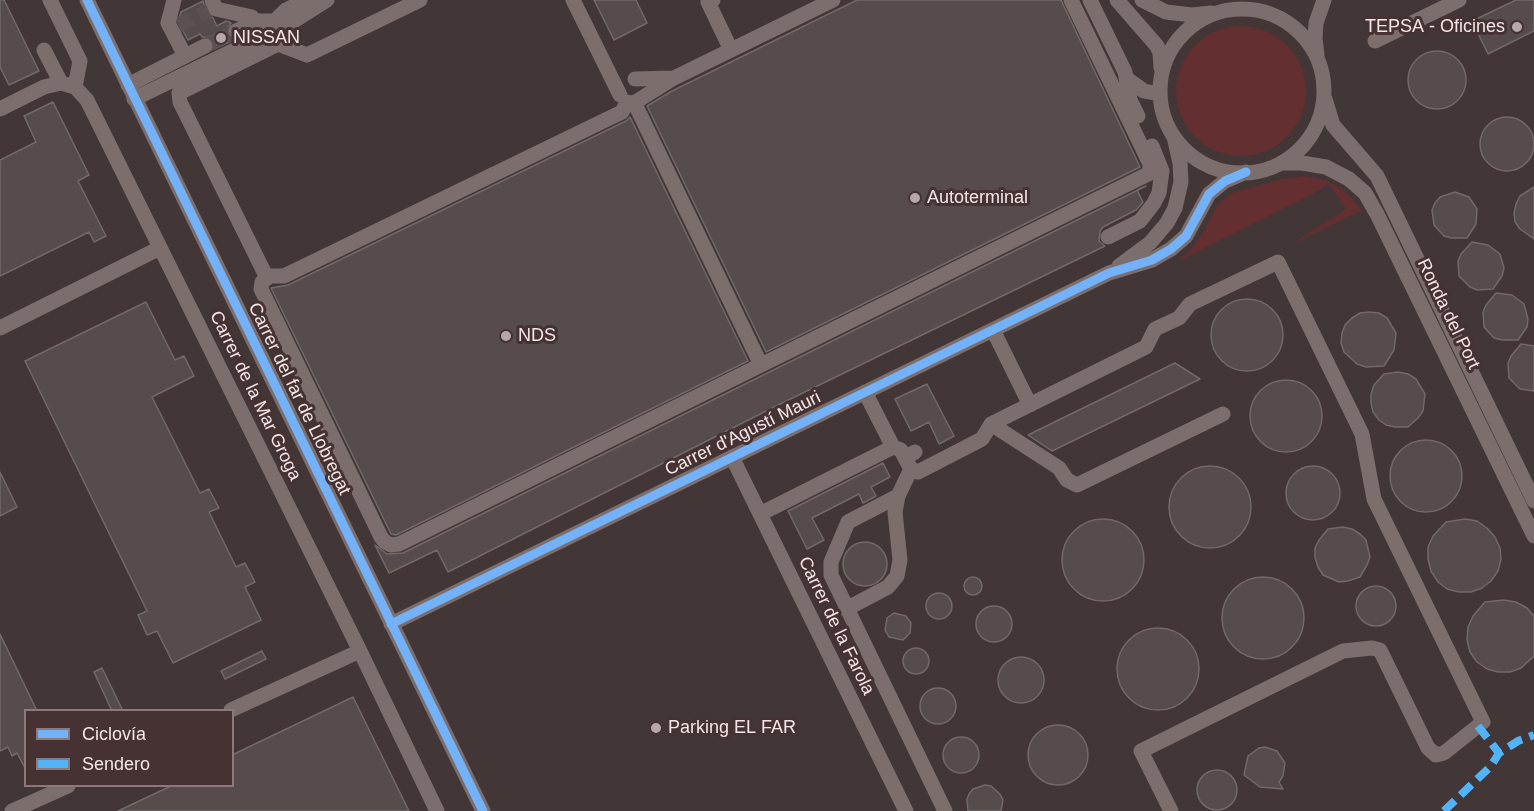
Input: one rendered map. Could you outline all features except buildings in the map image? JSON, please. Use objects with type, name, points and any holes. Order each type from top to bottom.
[{"type":"street","points":[[0,109],[44,87],[68,85],[80,61],[50,0]]},
{"type":"street","name":"Carrer del far de Llobregat","points":[[87,0],[483,811]]},
{"type":"street","points":[[174,0],[168,23],[175,27],[182,50]]},
{"type":"street","points":[[213,6],[264,20],[294,21],[327,0]]},
{"type":"street","points":[[267,278],[180,102],[179,93],[278,44],[307,55],[420,0]]},
{"type":"street","points":[[573,0],[607,69],[629,100],[761,365]]},
{"type":"street","points":[[713,0],[708,2],[731,50]]},
{"type":"street","points":[[833,0],[629,100],[622,112],[284,276],[267,278],[262,282],[261,289],[381,537],[391,545],[399,544],[1148,174],[1150,164],[1071,0]]},
{"type":"street","points":[[1090,0],[1126,79],[1130,100],[1161,165],[1159,193],[1148,212],[1132,226],[1108,237]]},
{"type":"street","points":[[1117,0],[1157,46],[1161,60],[1159,94],[1166,125],[1175,140],[1188,154],[1207,165],[1230,172],[1246,172]]},
{"type":"street","points":[[1142,0],[1154,7],[1177,14],[1220,13],[1237,10],[1264,0]]},
{"type":"street","points":[[1375,41],[1432,6],[1459,0]]},
{"type":"street","points":[[234,28],[264,20],[301,1]]},
{"type":"street","points":[[1109,273],[1152,260],[1179,244],[1192,228],[1209,194],[1225,181],[1246,172],[1281,163],[1298,152],[1316,128],[1324,94],[1315,39],[1321,3]]},
{"type":"street","points":[[1237,10],[1269,14],[1285,22],[1299,31],[1310,45],[1318,61]]},
{"type":"street","points":[[1161,72],[1169,52],[1186,31],[1220,13]]},
{"type":"street","points":[[131,92],[255,40],[264,20]]},
{"type":"street","points":[[131,92],[166,58],[204,43],[150,74]]},
{"type":"street","name":"Carrer de la Mar Groga","points":[[44,50],[68,85],[87,100],[437,811]]},
{"type":"street","points":[[607,69],[614,76],[633,79],[674,78]]},
{"type":"street","points":[[629,100],[642,96],[643,88],[633,79]]},
{"type":"street","points":[[1126,79],[1144,91],[1159,94]]},
{"type":"street","name":"Ronda del Port","points":[[1324,94],[1333,124],[1377,176],[1534,501]]},
{"type":"street","points":[[1109,273],[1150,243],[1167,223],[1175,208],[1181,182],[1175,140]]},
{"type":"street","name":"Ronda del Port","points":[[1281,163],[1302,163],[1326,167],[1349,179],[1365,194],[1377,214],[1534,536]]},
{"type":"street","points":[[0,328],[160,248]]},
{"type":"street","points":[[865,392],[893,447],[901,450],[918,472],[982,439],[991,424],[1146,347],[1155,329],[1179,318],[1190,304],[1278,262],[1362,434],[1374,499],[1484,722],[1444,753],[1436,755],[1428,748],[1380,651],[1372,648],[1342,651],[1141,751],[1171,811]]},
{"type":"street","name":"Carrer d'Agustí Mauri","points":[[391,624],[1109,273]]},
{"type":"street","points":[[993,330],[1030,405]]},
{"type":"street","points":[[991,424],[1059,468],[1067,480],[1077,485],[1223,414]]},
{"type":"street","points":[[760,514],[893,447]]},
{"type":"street","name":"Carrer de la Farola","points":[[732,457],[906,811]]},
{"type":"street","points":[[846,609],[888,587],[897,576],[900,560],[895,512],[910,460]]},
{"type":"street","points":[[898,496],[854,518],[844,529],[830,568],[832,582],[945,811]]},
{"type":"street","points":[[234,710],[360,651]]},
{"type":"street","points":[[12,811],[66,787]]},
{"type":"shaded area","points":[[1241,26],[1266,31],[1287,45],[1301,66],[1306,91],[1301,116],[1287,137],[1266,151],[1241,156],[1216,151],[1195,137],[1181,116],[1176,91],[1181,66],[1195,45],[1216,31]]},
{"type":"shaded area","points":[[1306,176],[1325,180],[1343,189],[1362,210],[1289,246],[1346,209],[1329,184],[1179,261],[1203,233],[1218,204],[1232,193],[1281,179]]},
{"type":"tunnel","points":[[178,25],[210,10]]},
{"type":"tunnel","points":[[205,46],[236,31]]},
{"type":"marked path","points":[[1478,726],[1499,753]]},
{"type":"marked path","points":[[1444,811],[1491,766],[1499,753],[1518,741],[1534,735]]},
{"type":"cycle path","points":[[87,0],[483,811]]},
{"type":"cycle path","points":[[391,624],[1109,273],[1152,260],[1171,249],[1186,236],[1209,194],[1225,181],[1246,172]]},
{"type":"place","name":"TEPSA - Oficines","points":[[1517,27]]},
{"type":"place","name":"NISSAN","points":[[221,38]]},
{"type":"place","name":"Autoterminal","points":[[915,198]]},
{"type":"place","name":"NDS","points":[[506,336]]},
{"type":"place","name":"Parking EL FAR","points":[[656,728]]}]
